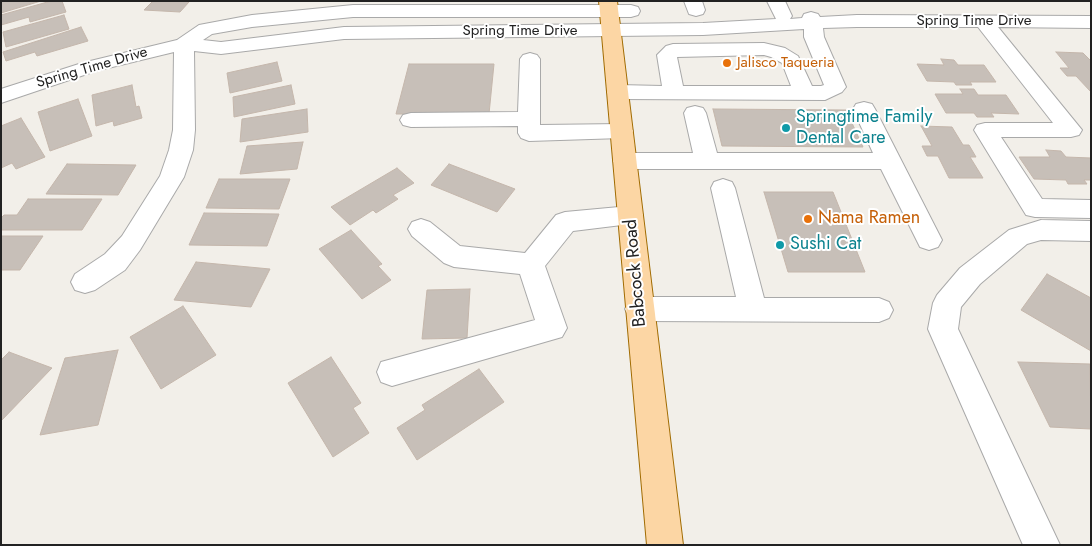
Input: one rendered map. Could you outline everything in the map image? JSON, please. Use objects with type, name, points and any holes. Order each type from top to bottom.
[{"type":"main road","name":"Babcock Road","points":[[610,14],[639,309],[665,545]]},
{"type":"street","name":"Spring Time Drive","points":[[689,7],[779,9],[812,21]]},
{"type":"street","name":"Spring Time Drive","points":[[1,96],[89,67],[184,44],[220,48],[334,34],[401,31],[651,11]]},
{"type":"street","name":"Spring Time Drive","points":[[610,14],[703,29],[812,21],[1091,22]]},
{"type":"street","points":[[618,92],[825,93],[835,87],[814,37],[812,21]]},
{"type":"street","points":[[983,21],[1071,130],[985,130],[1035,208],[1091,209]]},
{"type":"street","points":[[85,282],[115,262],[131,243],[172,177],[181,150],[184,130],[184,44]]},
{"type":"street","points":[[674,92],[667,55],[673,50],[764,49],[778,52],[791,60],[804,94]]},
{"type":"street","points":[[530,60],[529,133],[622,131]]},
{"type":"street","points":[[864,109],[929,240]]},
{"type":"street","points":[[694,113],[706,161]]},
{"type":"street","points":[[411,120],[529,119]]},
{"type":"street","points":[[625,160],[889,161]]},
{"type":"street","points":[[724,188],[753,309]]},
{"type":"street","points":[[531,264],[565,222],[630,214]]},
{"type":"street","points":[[421,229],[454,256],[531,264]]},
{"type":"street","points":[[1042,545],[943,329],[947,303],[970,276],[1018,237],[1040,230],[1091,231]]},
{"type":"street","points":[[392,372],[552,328],[531,264]]},
{"type":"street","points":[[639,309],[879,310]]},
{"type":"building","points":[[1,1],[41,1],[1,13]]},
{"type":"building","points":[[51,1],[62,1],[66,12],[30,22],[29,17],[1,25],[1,15]]},
{"type":"building","points":[[153,1],[189,2],[180,12],[144,10]]},
{"type":"building","points":[[64,15],[69,29],[6,47],[3,32]]},
{"type":"building","points":[[81,27],[88,41],[37,56],[35,52],[6,61],[3,52]]},
{"type":"building","points":[[1056,52],[1083,53],[1091,61],[1091,92],[1076,76],[1067,76],[1060,68],[1069,68]]},
{"type":"building","points":[[941,59],[954,60],[958,65],[984,65],[996,82],[970,82],[972,85],[956,85],[954,82],[927,81],[917,64],[944,65]]},
{"type":"building","points":[[277,62],[282,81],[230,93],[227,73]]},
{"type":"building","points":[[409,64],[494,64],[489,114],[396,114]]},
{"type":"building","points":[[132,85],[136,107],[139,106],[142,118],[114,126],[113,121],[96,126],[92,95]]},
{"type":"building","points":[[291,85],[295,104],[234,117],[233,97]]},
{"type":"building","points":[[960,89],[974,89],[978,95],[1006,95],[1019,114],[991,113],[994,117],[977,117],[974,113],[946,113],[935,94],[963,94]]},
{"type":"building","points":[[78,99],[92,136],[50,151],[38,112]]},
{"type":"building","points":[[307,109],[308,132],[240,142],[242,119]]},
{"type":"building","name":"Springtime Family Dental Care","points":[[713,109],[846,110],[863,147],[722,146]]},
{"type":"building","points":[[21,118],[45,157],[16,169],[12,163],[1,168],[1,126]]},
{"type":"building","points":[[921,126],[952,127],[963,145],[969,145],[976,157],[970,157],[983,178],[949,178],[938,156],[927,156],[922,146],[932,146]]},
{"type":"building","points":[[303,142],[297,169],[240,174],[247,146]]},
{"type":"building","points":[[1046,150],[1061,151],[1066,157],[1091,158],[1091,180],[1084,180],[1087,184],[1068,184],[1066,180],[1034,179],[1019,157],[1050,157]]},
{"type":"building","points":[[67,164],[136,165],[118,195],[46,194]]},
{"type":"building","points":[[449,164],[515,189],[497,212],[431,185]]},
{"type":"building","points":[[397,168],[414,183],[393,195],[398,199],[376,213],[373,210],[350,225],[331,207]]},
{"type":"building","points":[[219,179],[290,179],[279,209],[206,208]]},
{"type":"building","name":"Nama Ramen","points":[[764,192],[833,192],[865,272],[788,272]]},
{"type":"building","points":[[28,199],[102,199],[82,230],[1,230],[1,218],[4,215],[17,215]]},
{"type":"building","points":[[204,213],[279,214],[267,246],[189,245]]},
{"type":"building","points":[[351,230],[382,264],[378,266],[391,280],[362,299],[319,249]]},
{"type":"building","points":[[1,236],[43,236],[20,270],[1,270]]},
{"type":"building","points":[[196,262],[270,269],[251,307],[174,300]]},
{"type":"building","points":[[1047,274],[1091,298],[1091,351],[1021,310]]},
{"type":"building","points":[[470,289],[467,338],[422,339],[427,290]]},
{"type":"building","points":[[183,306],[216,355],[161,389],[130,337]]},
{"type":"building","points":[[118,350],[98,425],[40,435],[65,358]]},
{"type":"building","points":[[9,352],[52,368],[1,421],[1,360]]},
{"type":"building","points":[[331,357],[361,403],[353,408],[369,433],[333,457],[288,383]]},
{"type":"building","points":[[1018,362],[1090,364],[1091,429],[1050,427]]},
{"type":"building","points":[[479,369],[504,402],[417,460],[397,428],[425,410],[422,405]]},
{"type":"place","name":"Jalisco Taqueria","points":[[727,63]]},
{"type":"place","name":"Springtime Family Dental Care","points":[[786,128]]},
{"type":"place","name":"Nama Ramen","points":[[808,219]]},
{"type":"place","name":"Sushi Cat","points":[[780,245]]}]
